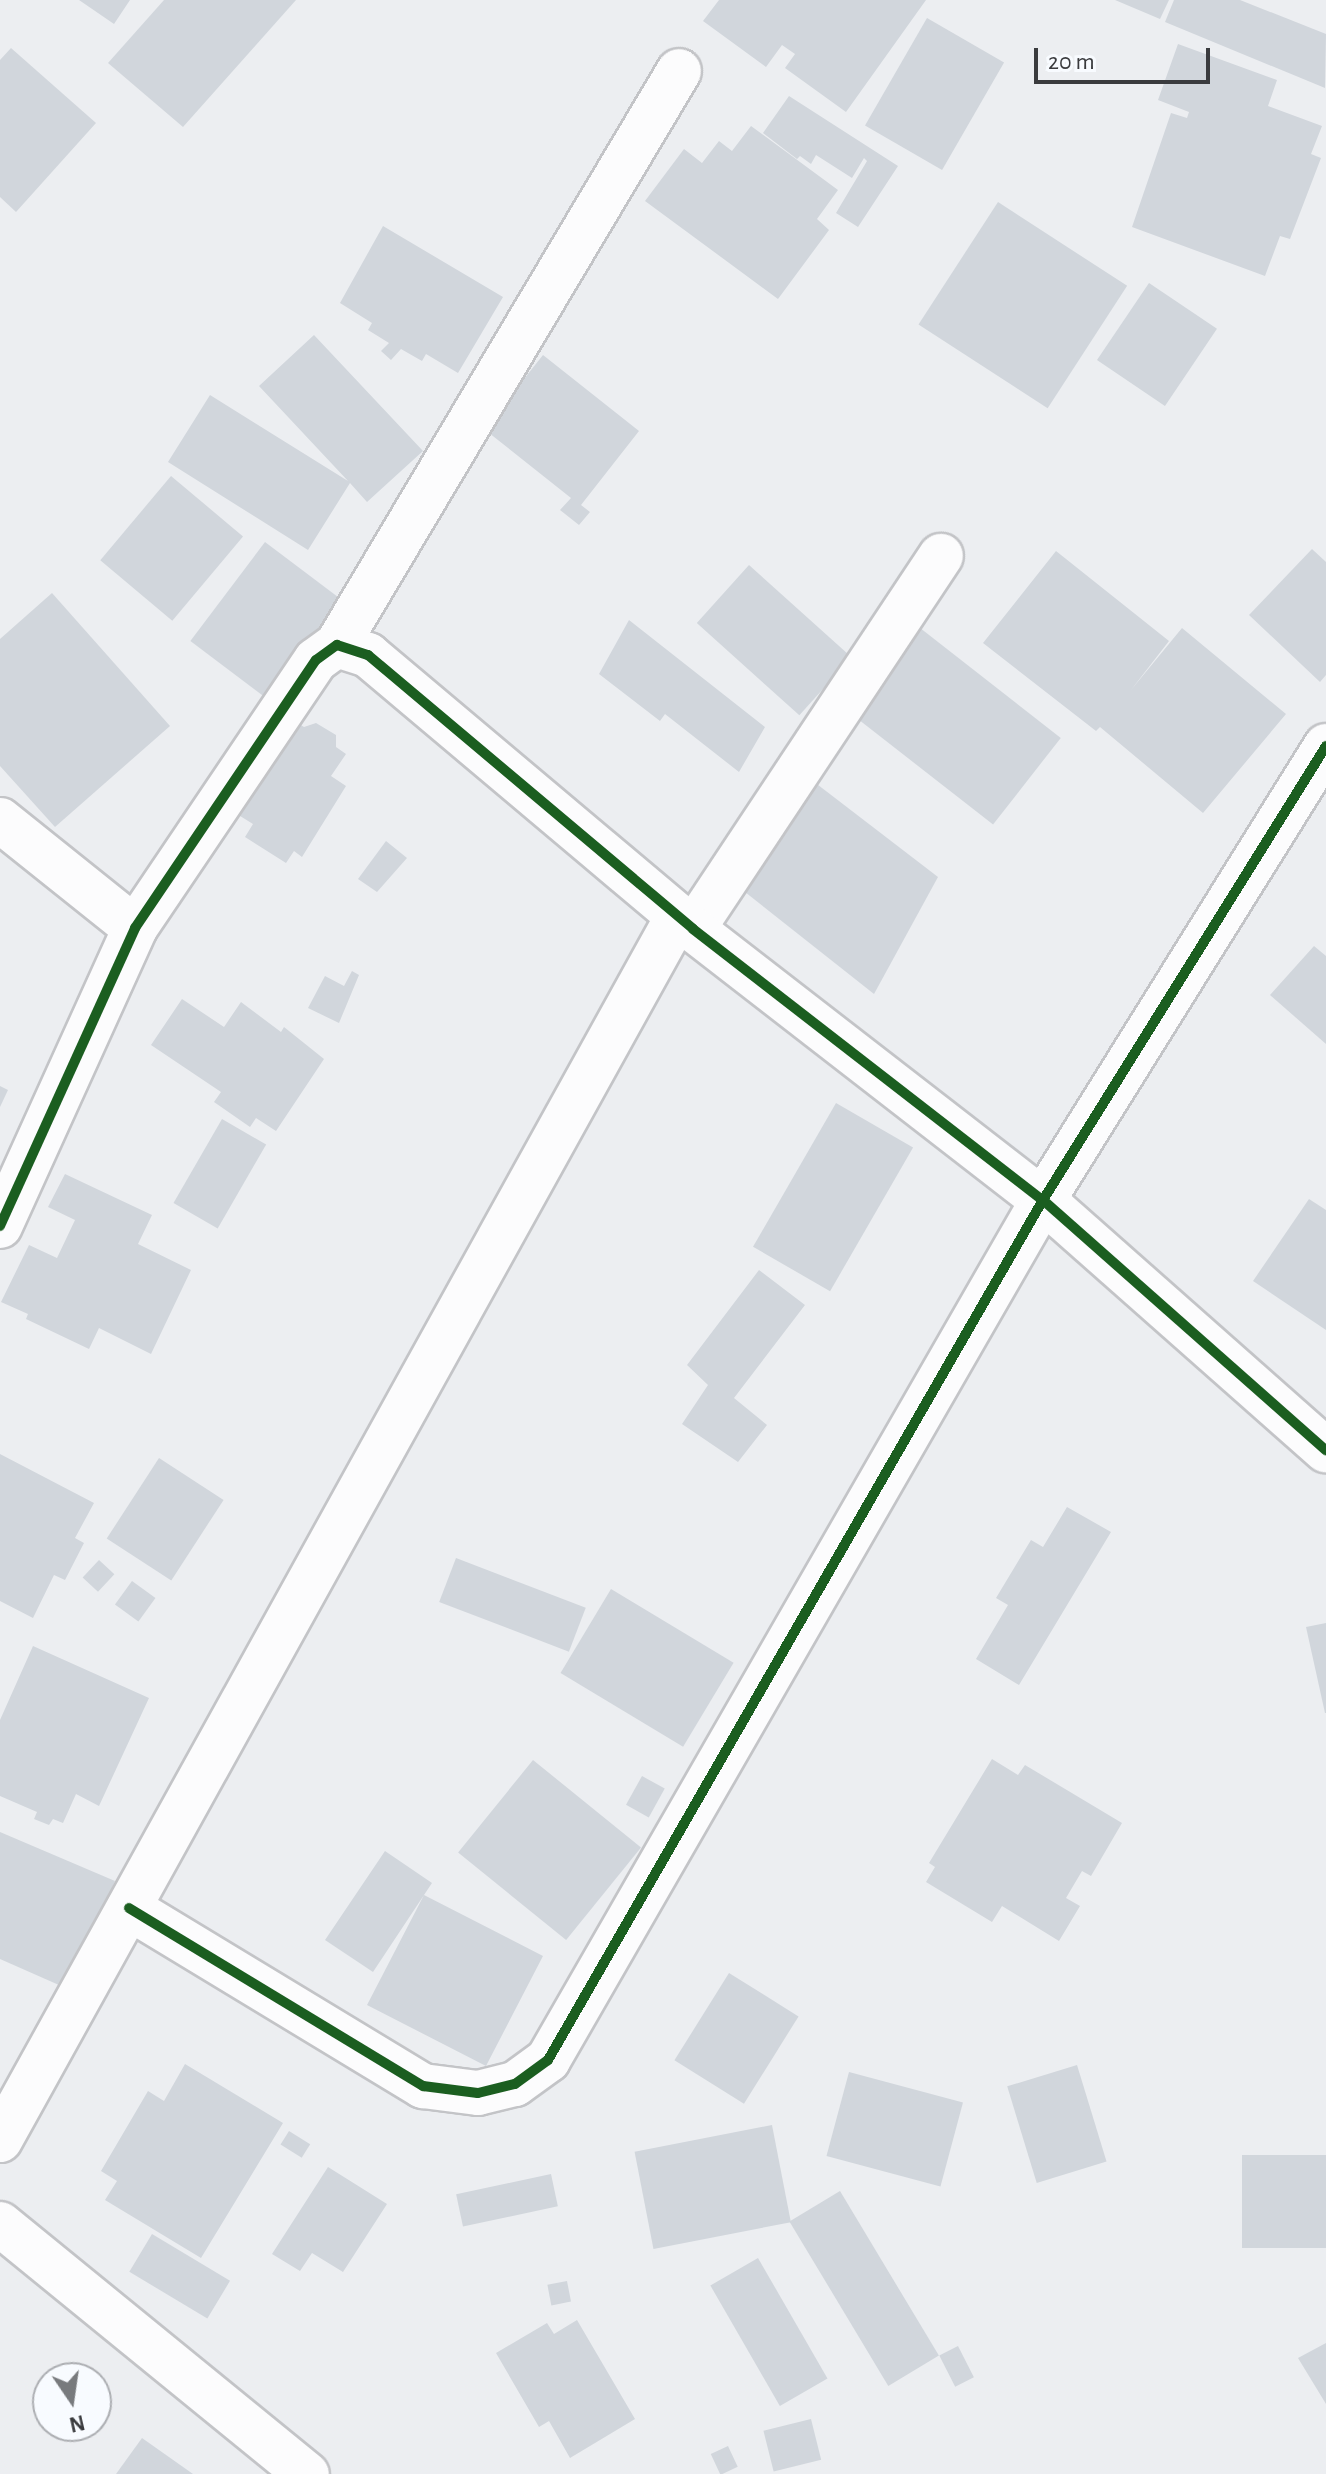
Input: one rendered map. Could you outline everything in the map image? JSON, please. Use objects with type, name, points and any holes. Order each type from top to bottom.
[{"type":"street","points":[[0,1226],[135,928],[316,660],[337,645],[679,71]]},
{"type":"street","points":[[0,2140],[686,923],[941,556]]},
{"type":"street","points":[[337,645],[368,655],[686,923],[1043,1200],[1326,1450]]},
{"type":"street","points":[[129,1908],[423,2086],[478,2093],[515,2084],[548,2060],[1043,1200],[1326,746]]},
{"type":"street","points":[[0,820],[135,928]]},
{"type":"street","points":[[0,2224],[307,2474]]},
{"type":"building","points":[[79,0],[130,0],[114,24]]},
{"type":"building","points":[[164,0],[296,0],[183,127],[108,63]]},
{"type":"building","points":[[719,0],[926,0],[846,112],[785,68],[795,54],[782,45],[766,67],[703,21]]},
{"type":"building","points":[[1115,0],[1169,0],[1160,19]]},
{"type":"building","points":[[1174,0],[1240,0],[1326,34],[1325,88],[1165,22]]},
{"type":"building","points":[[927,18],[1004,62],[942,170],[865,125]]},
{"type":"building","points":[[1178,44],[1277,80],[1268,106],[1322,126],[1311,154],[1321,158],[1290,239],[1280,236],[1265,276],[1132,227],[1171,113],[1187,118],[1189,112],[1158,100]]},
{"type":"building","points":[[11,48],[96,123],[16,212],[0,197],[0,60]]},
{"type":"building","points":[[789,96],[898,166],[858,227],[836,213],[867,161],[864,158],[852,178],[816,155],[811,164],[800,156],[797,159],[763,133]]},
{"type":"building","points":[[751,126],[838,190],[817,219],[829,230],[778,299],[645,201],[684,149],[702,163],[719,141],[732,151]]},
{"type":"building","points":[[998,202],[1127,286],[1048,408],[918,324]]},
{"type":"building","points":[[383,226],[503,297],[458,373],[426,354],[422,361],[401,349],[391,360],[381,351],[389,343],[368,330],[372,323],[340,303]]},
{"type":"building","points":[[1149,283],[1217,329],[1165,406],[1097,360]]},
{"type":"building","points":[[314,335],[423,451],[367,502],[350,483],[308,550],[168,462],[210,395],[348,481],[259,386]]},
{"type":"building","points":[[543,355],[639,431],[581,505],[590,512],[579,525],[560,510],[571,498],[484,429]]},
{"type":"building","points":[[171,476],[243,536],[172,621],[100,560]]},
{"type":"building","points":[[265,542],[347,604],[273,703],[190,641]]},
{"type":"building","points":[[1312,549],[1326,562],[1326,675],[1320,682],[1249,615]]},
{"type":"building","points":[[1056,551],[1169,641],[1131,690],[1182,628],[1286,714],[1203,813],[1100,727],[1096,731],[983,643]]},
{"type":"building","points":[[749,565],[852,657],[799,715],[697,623]]},
{"type":"building","points":[[52,593],[170,726],[55,827],[0,766],[0,639]]},
{"type":"building","points":[[629,620],[765,727],[739,772],[665,714],[660,721],[599,674]]},
{"type":"building","points":[[915,624],[1061,738],[993,825],[847,711]]},
{"type":"building","points":[[294,721],[304,727],[316,723],[336,735],[336,747],[346,754],[331,776],[346,786],[302,857],[294,851],[286,863],[245,837],[253,824],[232,811]]},
{"type":"building","points":[[809,778],[938,877],[874,994],[745,892]]},
{"type":"building","points":[[386,841],[407,858],[377,892],[358,879]]},
{"type":"building","points":[[1314,946],[1326,956],[1326,1044],[1270,995]]},
{"type":"building","points":[[352,971],[359,975],[339,1023],[308,1008],[325,976],[344,986]]},
{"type":"building","points":[[182,999],[224,1027],[241,1002],[281,1032],[284,1027],[324,1059],[276,1131],[256,1118],[250,1127],[214,1102],[221,1092],[151,1045]]},
{"type":"building","points":[[0,1086],[8,1090],[0,1107]]},
{"type":"building","points":[[836,1103],[913,1148],[830,1291],[753,1247]]},
{"type":"building","points":[[222,1119],[266,1144],[218,1229],[174,1203]]},
{"type":"building","points":[[65,1174],[152,1215],[138,1244],[191,1270],[151,1354],[99,1328],[89,1349],[26,1319],[28,1314],[1,1302],[29,1245],[57,1258],[75,1220],[48,1207]]},
{"type":"building","points":[[1309,1199],[1326,1210],[1326,1330],[1253,1281]]},
{"type":"building","points":[[759,1270],[805,1305],[734,1398],[767,1425],[738,1462],[682,1424],[708,1385],[687,1365]]},
{"type":"building","points":[[0,1454],[94,1503],[75,1538],[84,1543],[65,1580],[54,1575],[33,1618],[0,1601]]},
{"type":"building","points":[[159,1458],[224,1500],[171,1580],[107,1539]]},
{"type":"building","points":[[1067,1507],[1111,1532],[1019,1685],[976,1659],[1008,1605],[996,1598],[1031,1540],[1043,1547]]},
{"type":"building","points":[[456,1558],[586,1608],[569,1652],[439,1602]]},
{"type":"building","points":[[99,1560],[114,1574],[98,1592],[83,1578]]},
{"type":"building","points":[[132,1581],[155,1598],[138,1622],[115,1604]]},
{"type":"building","points":[[611,1589],[734,1663],[683,1747],[561,1673]]},
{"type":"building","points":[[1326,1623],[1326,1713],[1325,1713],[1306,1627]]},
{"type":"building","points":[[33,1646],[149,1698],[99,1806],[76,1794],[63,1823],[53,1819],[49,1825],[34,1819],[37,1812],[0,1796],[0,1720]]},
{"type":"building","points":[[992,1759],[1018,1775],[1025,1765],[1122,1823],[1091,1876],[1082,1871],[1066,1898],[1080,1906],[1059,1941],[1002,1906],[992,1922],[926,1882],[935,1867],[929,1863]]},
{"type":"building","points":[[533,1760],[641,1847],[566,1940],[458,1852]]},
{"type":"building","points":[[642,1776],[665,1789],[649,1817],[626,1805]]},
{"type":"building","points":[[0,1832],[115,1881],[68,1989],[0,1959]]},
{"type":"building","points":[[385,1851],[432,1883],[373,1972],[325,1940]]},
{"type":"building","points":[[424,1895],[543,1956],[486,2066],[367,2005]]},
{"type":"building","points":[[729,1973],[799,2016],[744,2104],[674,2060]]},
{"type":"building","points":[[185,2064],[283,2123],[201,2258],[105,2200],[117,2181],[101,2171],[148,2091],[164,2101]]},
{"type":"building","points":[[1077,2065],[1107,2162],[1037,2183],[1007,2086]]},
{"type":"building","points":[[849,2072],[963,2103],[940,2187],[826,2156]]},
{"type":"building","points":[[772,2125],[791,2222],[653,2249],[635,2152]]},
{"type":"building","points":[[289,2131],[310,2144],[302,2158],[281,2145]]},
{"type":"building","points":[[1242,2155],[1326,2155],[1326,2248],[1242,2248]]},
{"type":"building","points":[[328,2167],[387,2204],[343,2272],[312,2253],[300,2271],[272,2254]]},
{"type":"building","points":[[551,2174],[558,2206],[463,2226],[456,2194]]},
{"type":"building","points":[[840,2191],[939,2356],[888,2386],[789,2221]]},
{"type":"building","points":[[152,2234],[230,2281],[207,2319],[129,2272]]},
{"type":"building","points":[[758,2258],[828,2378],[780,2406],[710,2286]]},
{"type":"building","points":[[567,2281],[571,2302],[551,2305],[547,2285]]},
{"type":"building","points":[[577,2320],[635,2419],[570,2458],[549,2421],[539,2427],[496,2353],[547,2323],[554,2334]]},
{"type":"building","points":[[1326,2343],[1326,2404],[1298,2358]]},
{"type":"building","points":[[958,2346],[974,2377],[955,2387],[939,2356]]},
{"type":"building","points":[[811,2419],[821,2460],[774,2472],[763,2431]]},
{"type":"building","points":[[142,2438],[193,2474],[116,2474]]},
{"type":"building","points":[[728,2446],[738,2467],[720,2474],[711,2454]]},
{"type":"cycle path","points":[[0,1226],[135,928],[316,660],[337,645],[368,655],[693,929],[1043,1200],[1326,1450]]},
{"type":"cycle path","points":[[129,1908],[423,2086],[478,2093],[515,2084],[548,2060],[1043,1200],[1326,746]]}]
